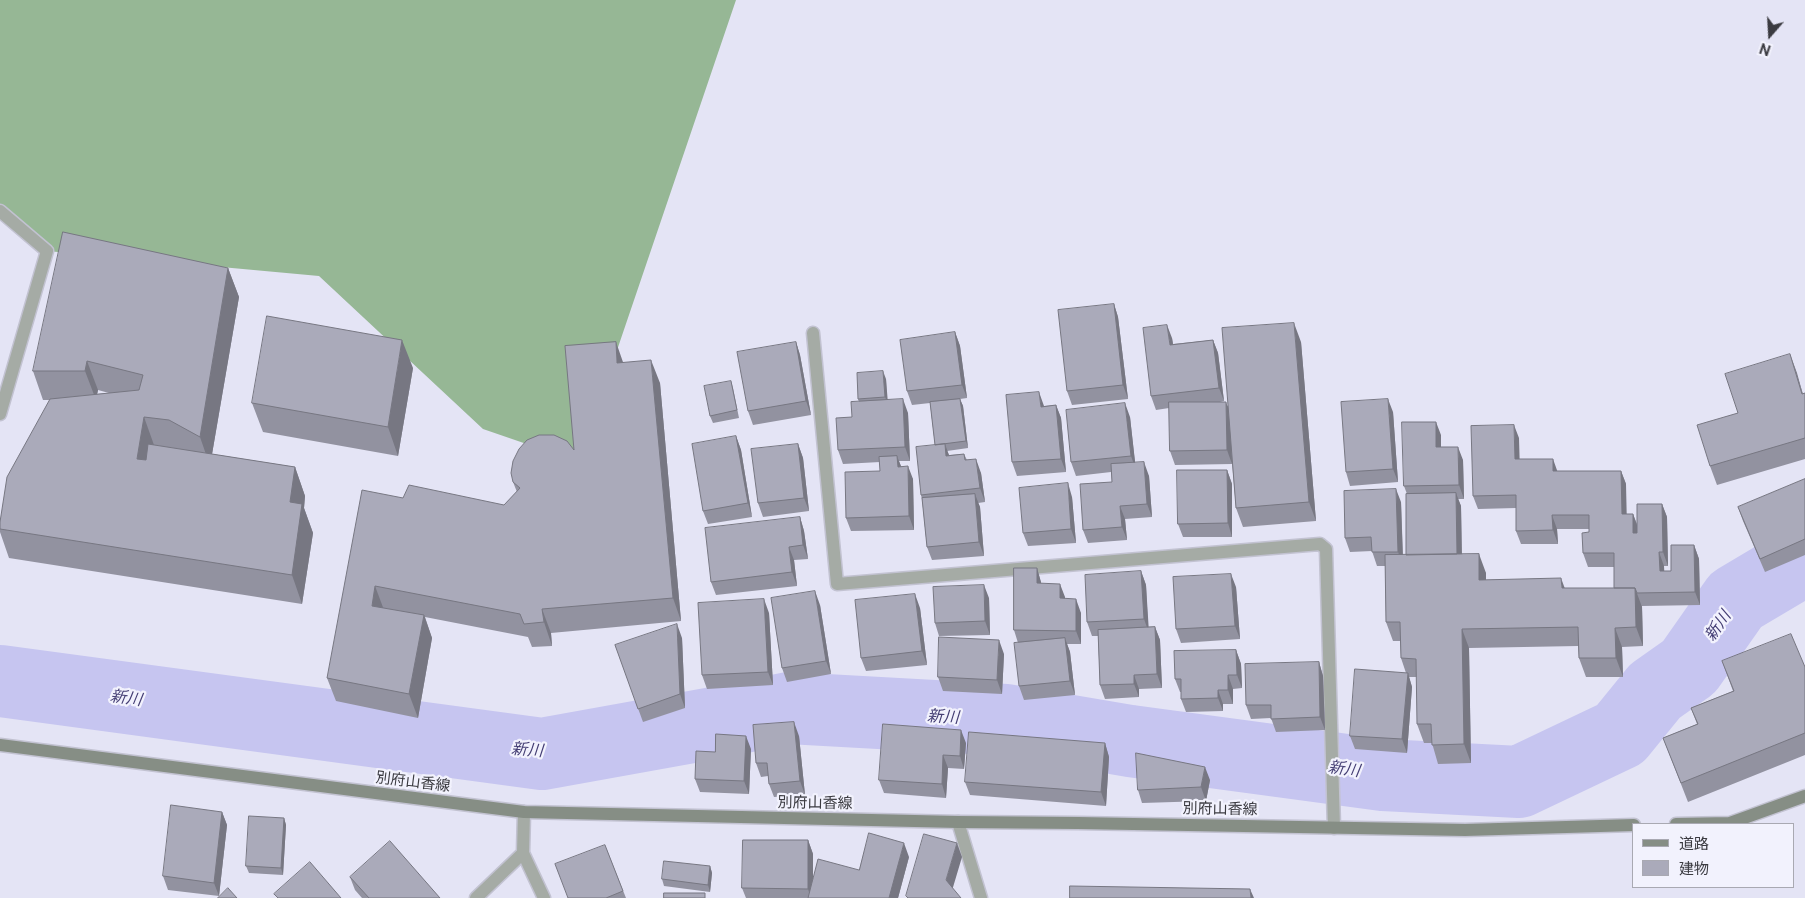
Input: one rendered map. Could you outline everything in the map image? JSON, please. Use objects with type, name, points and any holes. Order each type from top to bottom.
[{"type":"main road","name":"別府山香線","points":[[0,746],[524,812],[958,822],[1464,830],[1632,826]]},
{"type":"main road","points":[[1730,823],[1805,796]]},
{"type":"street","points":[[0,211],[47,251],[0,414]]},
{"type":"street","points":[[813,333],[838,584],[1320,544],[1326,549],[1334,828]]},
{"type":"street","points":[[524,812],[523,853],[544,898]]},
{"type":"street","points":[[958,822],[981,898]]},
{"type":"street","points":[[476,898],[523,853]]},
{"type":"green space","points":[[0,0],[736,0],[579,462],[483,429],[319,276],[47,251],[0,211]]},
{"type":"building","points":[[63,232],[228,268],[200,437],[169,420],[144,417],[137,459],[146,460],[148,444],[295,467],[290,502],[302,504],[292,575],[0,529],[7,477],[50,399],[139,390],[143,375],[87,361],[85,371],[33,371]]},
{"type":"building","points":[[1114,304],[1123,385],[1067,391],[1058,310]]},
{"type":"building","points":[[267,316],[402,340],[388,427],[252,403]]},
{"type":"building","points":[[1294,323],[1309,502],[1236,508],[1222,328]]},
{"type":"building","points":[[1167,325],[1170,345],[1213,340],[1219,388],[1151,396],[1143,328]]},
{"type":"building","points":[[955,332],[962,385],[907,391],[900,340]]},
{"type":"building","points":[[616,342],[617,363],[651,360],[673,598],[542,609],[544,622],[524,624],[520,614],[375,586],[372,606],[424,615],[409,694],[327,678],[362,490],[403,498],[409,485],[504,505],[520,488],[513,482],[511,473],[513,461],[519,449],[527,440],[539,435],[554,435],[567,441],[574,450],[565,346]]},
{"type":"building","points":[[796,342],[806,401],[748,411],[737,352]]},
{"type":"building","points":[[1790,354],[1802,394],[1805,393],[1805,438],[1710,466],[1697,425],[1738,413],[1725,374]]},
{"type":"building","points":[[883,371],[885,397],[858,399],[857,373]]},
{"type":"building","points":[[731,381],[737,410],[710,416],[704,386]]},
{"type":"building","points":[[1039,392],[1041,407],[1056,405],[1061,459],[1012,462],[1006,395]]},
{"type":"building","points":[[903,399],[905,447],[838,450],[836,418],[852,417],[851,402]]},
{"type":"building","points":[[960,399],[966,441],[935,445],[930,402]]},
{"type":"building","points":[[1388,399],[1393,469],[1346,472],[1341,402]]},
{"type":"building","points":[[1169,402],[1226,402],[1227,450],[1170,451]]},
{"type":"building","points":[[1125,403],[1131,456],[1071,462],[1066,410]]},
{"type":"building","points":[[1402,422],[1436,422],[1436,447],[1458,447],[1459,485],[1404,486]]},
{"type":"building","points":[[1514,425],[1515,459],[1553,459],[1553,471],[1621,471],[1622,514],[1633,514],[1633,533],[1637,533],[1637,504],[1662,504],[1663,552],[1659,552],[1660,571],[1671,571],[1671,545],[1694,545],[1695,592],[1637,593],[1635,588],[1614,588],[1614,553],[1583,553],[1582,533],[1589,532],[1589,515],[1552,515],[1553,530],[1516,531],[1516,495],[1473,496],[1471,426]]},
{"type":"building","points":[[736,436],[748,503],[703,511],[692,444]]},
{"type":"building","points":[[798,444],[804,498],[758,503],[751,449]]},
{"type":"building","points":[[945,444],[946,456],[964,454],[965,460],[976,459],[980,488],[921,495],[916,447]]},
{"type":"building","points":[[897,456],[898,467],[908,466],[909,516],[846,518],[845,472],[880,471],[879,457]]},
{"type":"building","points":[[1144,462],[1147,504],[1120,506],[1122,527],[1083,530],[1080,484],[1112,482],[1111,464]]},
{"type":"building","points":[[1177,470],[1227,470],[1228,523],[1178,524]]},
{"type":"building","points":[[1805,479],[1805,539],[1760,559],[1738,507]]},
{"type":"building","points":[[1068,483],[1071,529],[1023,533],[1019,488]]},
{"type":"building","points":[[1396,489],[1398,552],[1372,552],[1371,537],[1345,538],[1344,491]]},
{"type":"building","points":[[1456,493],[1457,554],[1406,555],[1406,494]]},
{"type":"building","points":[[975,494],[979,542],[927,547],[922,498]]},
{"type":"building","points":[[800,517],[803,545],[789,547],[792,572],[711,582],[705,528]]},
{"type":"building","points":[[1479,554],[1479,580],[1561,578],[1562,588],[1635,588],[1636,627],[1615,628],[1616,658],[1579,658],[1578,627],[1462,629],[1464,744],[1432,745],[1431,724],[1417,724],[1416,659],[1401,658],[1400,622],[1386,622],[1385,555]]},
{"type":"building","points":[[1014,568],[1037,568],[1037,583],[1060,584],[1060,598],[1076,599],[1076,631],[1014,630]]},
{"type":"building","points":[[1141,571],[1144,619],[1087,622],[1085,575]]},
{"type":"building","points":[[1231,574],[1235,626],[1176,629],[1173,577]]},
{"type":"building","points":[[984,585],[985,621],[935,623],[933,587]]},
{"type":"building","points":[[815,591],[826,661],[782,668],[771,598]]},
{"type":"building","points":[[915,594],[922,651],[861,658],[855,600]]},
{"type":"building","points":[[764,599],[768,672],[702,675],[698,603]]},
{"type":"building","points":[[677,624],[680,694],[638,709],[615,645]]},
{"type":"building","points":[[1155,627],[1157,674],[1134,675],[1134,684],[1100,685],[1098,630]]},
{"type":"building","points":[[1791,634],[1805,667],[1805,733],[1681,783],[1663,738],[1698,724],[1691,708],[1734,691],[1722,661]]},
{"type":"building","points":[[939,637],[999,640],[997,680],[938,677]]},
{"type":"building","points":[[1065,638],[1070,681],[1019,686],[1014,643]]},
{"type":"building","points":[[1236,650],[1237,675],[1228,675],[1228,690],[1218,690],[1218,698],[1181,699],[1181,679],[1175,679],[1174,651]]},
{"type":"building","points":[[1319,662],[1320,717],[1271,719],[1271,705],[1246,705],[1245,664]]},
{"type":"building","points":[[1355,669],[1408,673],[1402,739],[1350,736]]},
{"type":"building","points":[[794,722],[800,781],[769,784],[767,763],[756,763],[753,725]]},
{"type":"building","points":[[883,724],[961,730],[960,756],[943,755],[942,784],[879,780]]},
{"type":"building","points":[[969,732],[1105,743],[1101,792],[965,782]]},
{"type":"building","points":[[716,734],[746,736],[744,781],[695,779],[696,751],[715,752]]},
{"type":"building","points":[[1136,753],[1205,767],[1201,787],[1138,790]]},
{"type":"building","points":[[171,805],[222,812],[214,883],[163,876]]},
{"type":"building","points":[[249,816],[284,818],[281,868],[246,866]]},
{"type":"building","points":[[869,833],[904,843],[889,898],[808,898],[818,859],[859,870]]},
{"type":"building","points":[[924,834],[957,843],[946,880],[961,898],[908,898],[906,896]]},
{"type":"building","points":[[743,840],[808,840],[808,889],[742,888]]},
{"type":"building","points":[[390,841],[440,898],[369,898],[350,877]]},
{"type":"building","points":[[605,845],[623,891],[606,898],[568,898],[555,864]]},
{"type":"building","points":[[664,861],[710,866],[708,885],[662,879]]},
{"type":"building","points":[[310,862],[341,898],[278,898],[274,894]]},
{"type":"building","points":[[1070,886],[1250,889],[1251,898],[1070,898]]},
{"type":"building","points":[[228,888],[237,898],[218,898]]},
{"type":"building","points":[[664,893],[705,893],[705,898],[664,898]]},
{"type":"waterway","name":"新川","points":[[0,681],[542,754],[789,708],[1006,720],[1130,741],[1383,775],[1519,782],[1620,734],[1655,691],[1689,667],[1736,600],[1805,559]]}]
